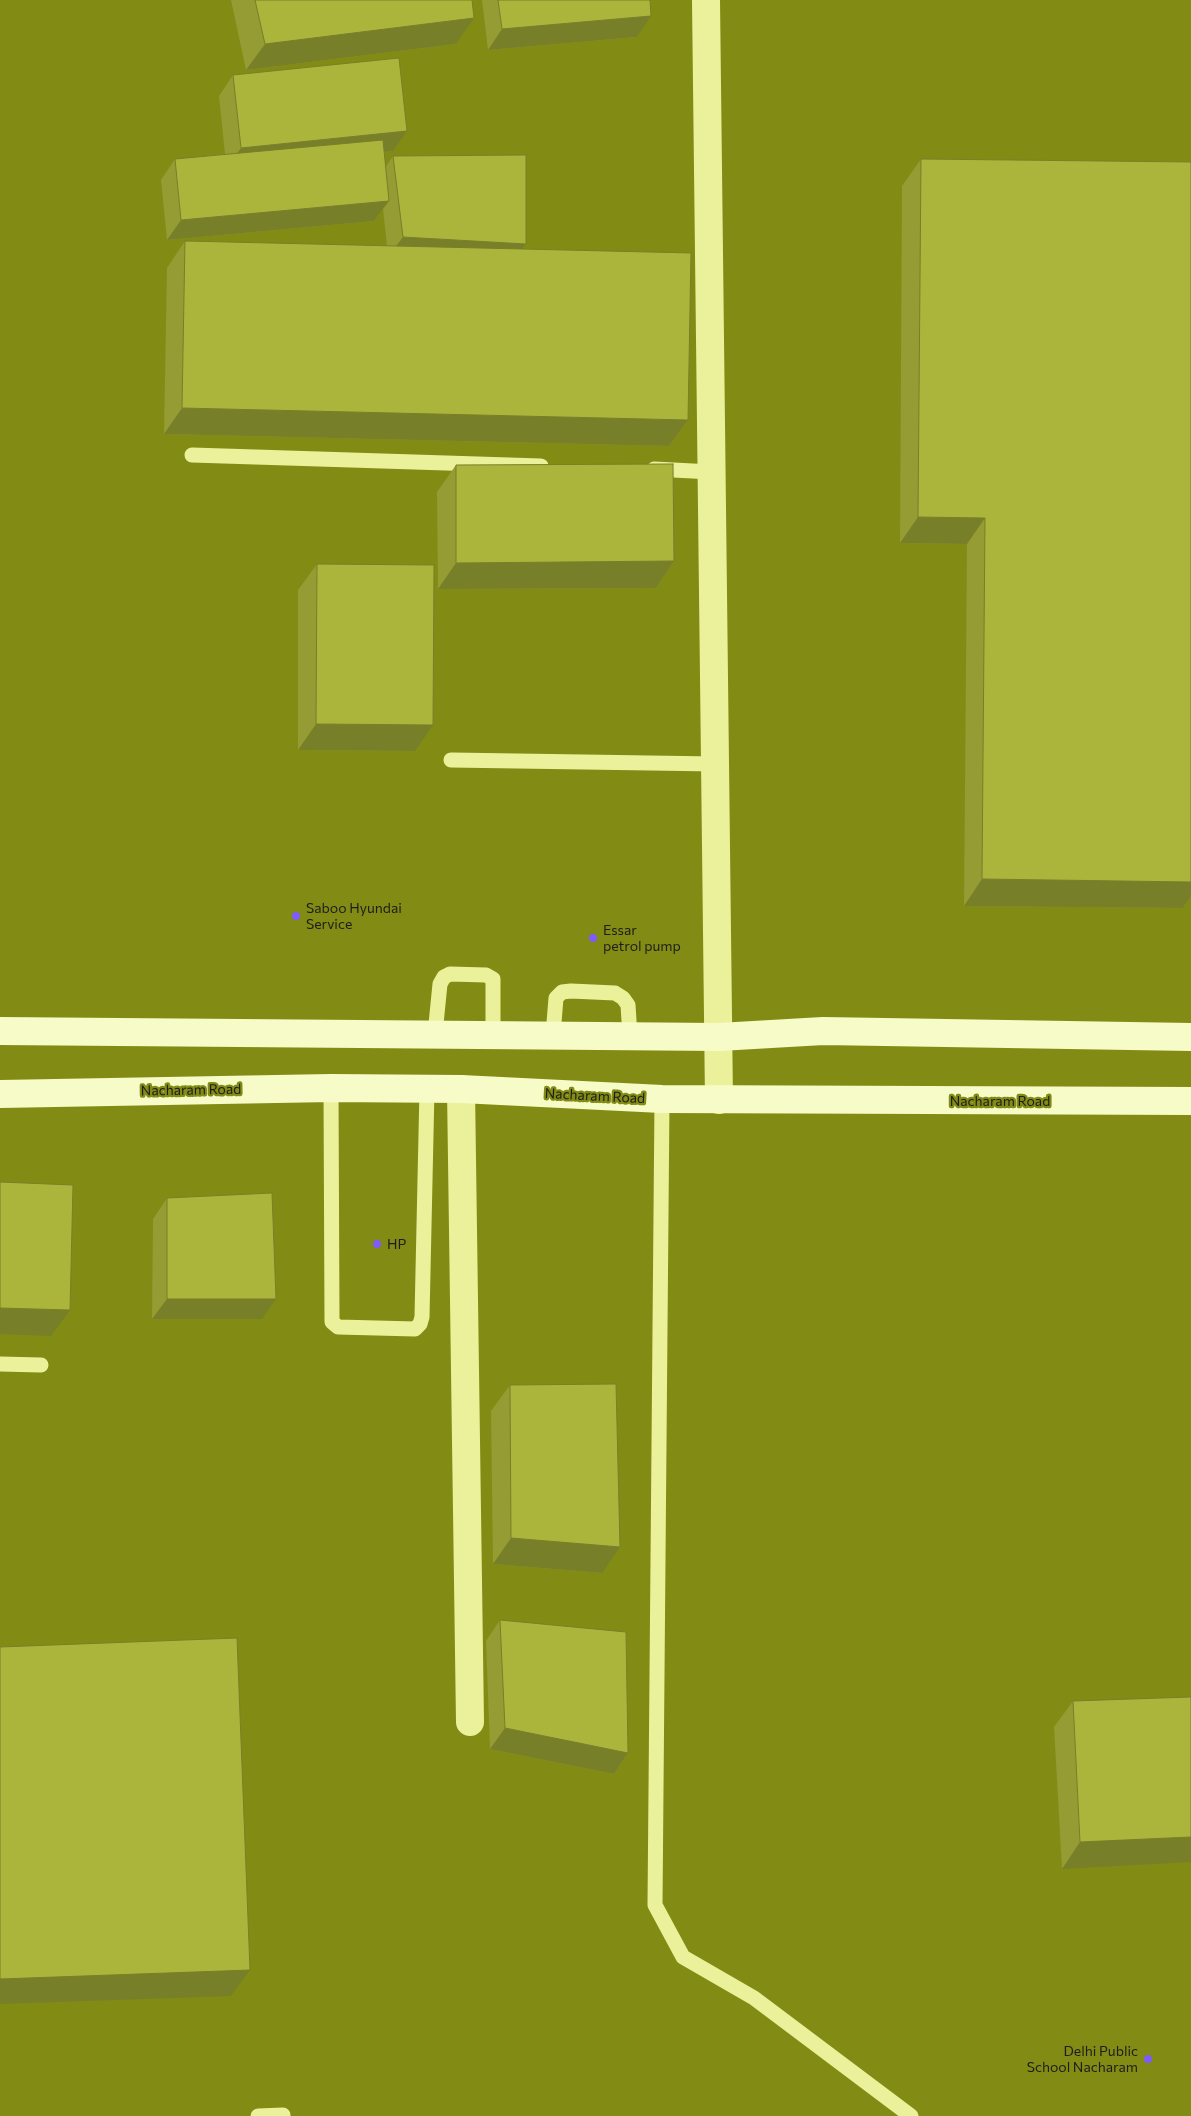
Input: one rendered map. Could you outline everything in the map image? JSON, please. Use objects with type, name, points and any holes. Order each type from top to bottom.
[{"type":"main road","points":[[0,1031],[719,1036],[823,1031],[1191,1037]]},
{"type":"main road","name":"Nacharam Road","points":[[0,1094],[331,1088],[461,1089],[718,1100],[1191,1101]]},
{"type":"street","points":[[706,0],[719,1036],[718,1100]]},
{"type":"street","points":[[461,1089],[470,1722]]},
{"type":"lane","points":[[192,455],[557,466]]},
{"type":"lane","points":[[636,468],[712,472]]},
{"type":"lane","points":[[451,760],[716,764]]},
{"type":"lane","points":[[435,1034],[440,984],[444,977],[450,974],[486,975],[493,980],[493,1035]]},
{"type":"lane","points":[[553,1035],[556,998],[562,992],[571,991],[615,993],[623,998],[628,1005],[630,1036]]},
{"type":"lane","points":[[331,1088],[332,1322],[338,1327],[415,1329],[420,1324],[422,1317],[427,1089]]},
{"type":"lane","points":[[662,1099],[655,1905],[683,1957],[754,1998],[911,2116]]},
{"type":"lane","points":[[0,1364],[41,1365]]},
{"type":"lane","points":[[258,2116],[283,2115]]},
{"type":"building","points":[[255,0],[472,0],[474,18],[265,44]]},
{"type":"building","points":[[498,0],[650,0],[651,16],[502,29]]},
{"type":"building","points":[[399,58],[407,131],[241,148],[233,75]]},
{"type":"building","points":[[383,140],[389,201],[181,220],[175,159]]},
{"type":"building","points":[[526,155],[526,244],[403,237],[393,156]]},
{"type":"building","points":[[921,159],[1191,162],[1191,882],[982,879],[985,518],[918,517]]},
{"type":"building","points":[[185,241],[691,253],[688,420],[182,408]]},
{"type":"building","points":[[673,464],[674,561],[456,563],[456,465]]},
{"type":"building","points":[[317,564],[434,565],[433,725],[316,724]]},
{"type":"building","points":[[0,1182],[73,1185],[70,1310],[0,1308]]},
{"type":"building","points":[[272,1193],[276,1299],[167,1299],[167,1198]]},
{"type":"building","points":[[616,1384],[620,1547],[511,1538],[510,1385]]},
{"type":"building","points":[[500,1620],[626,1632],[628,1753],[505,1728]]},
{"type":"building","points":[[237,1638],[250,1970],[0,1979],[0,1647]]},
{"type":"building","points":[[1191,1697],[1191,1837],[1080,1842],[1073,1701]]},
{"type":"place","name":"Saboo Hyundai Service","points":[[296,916]]},
{"type":"place","name":"Essar petrol pump","points":[[593,938]]},
{"type":"place","name":"HP","points":[[377,1244]]},
{"type":"place","name":"Delhi Public School Nacharam","points":[[1148,2059]]}]
